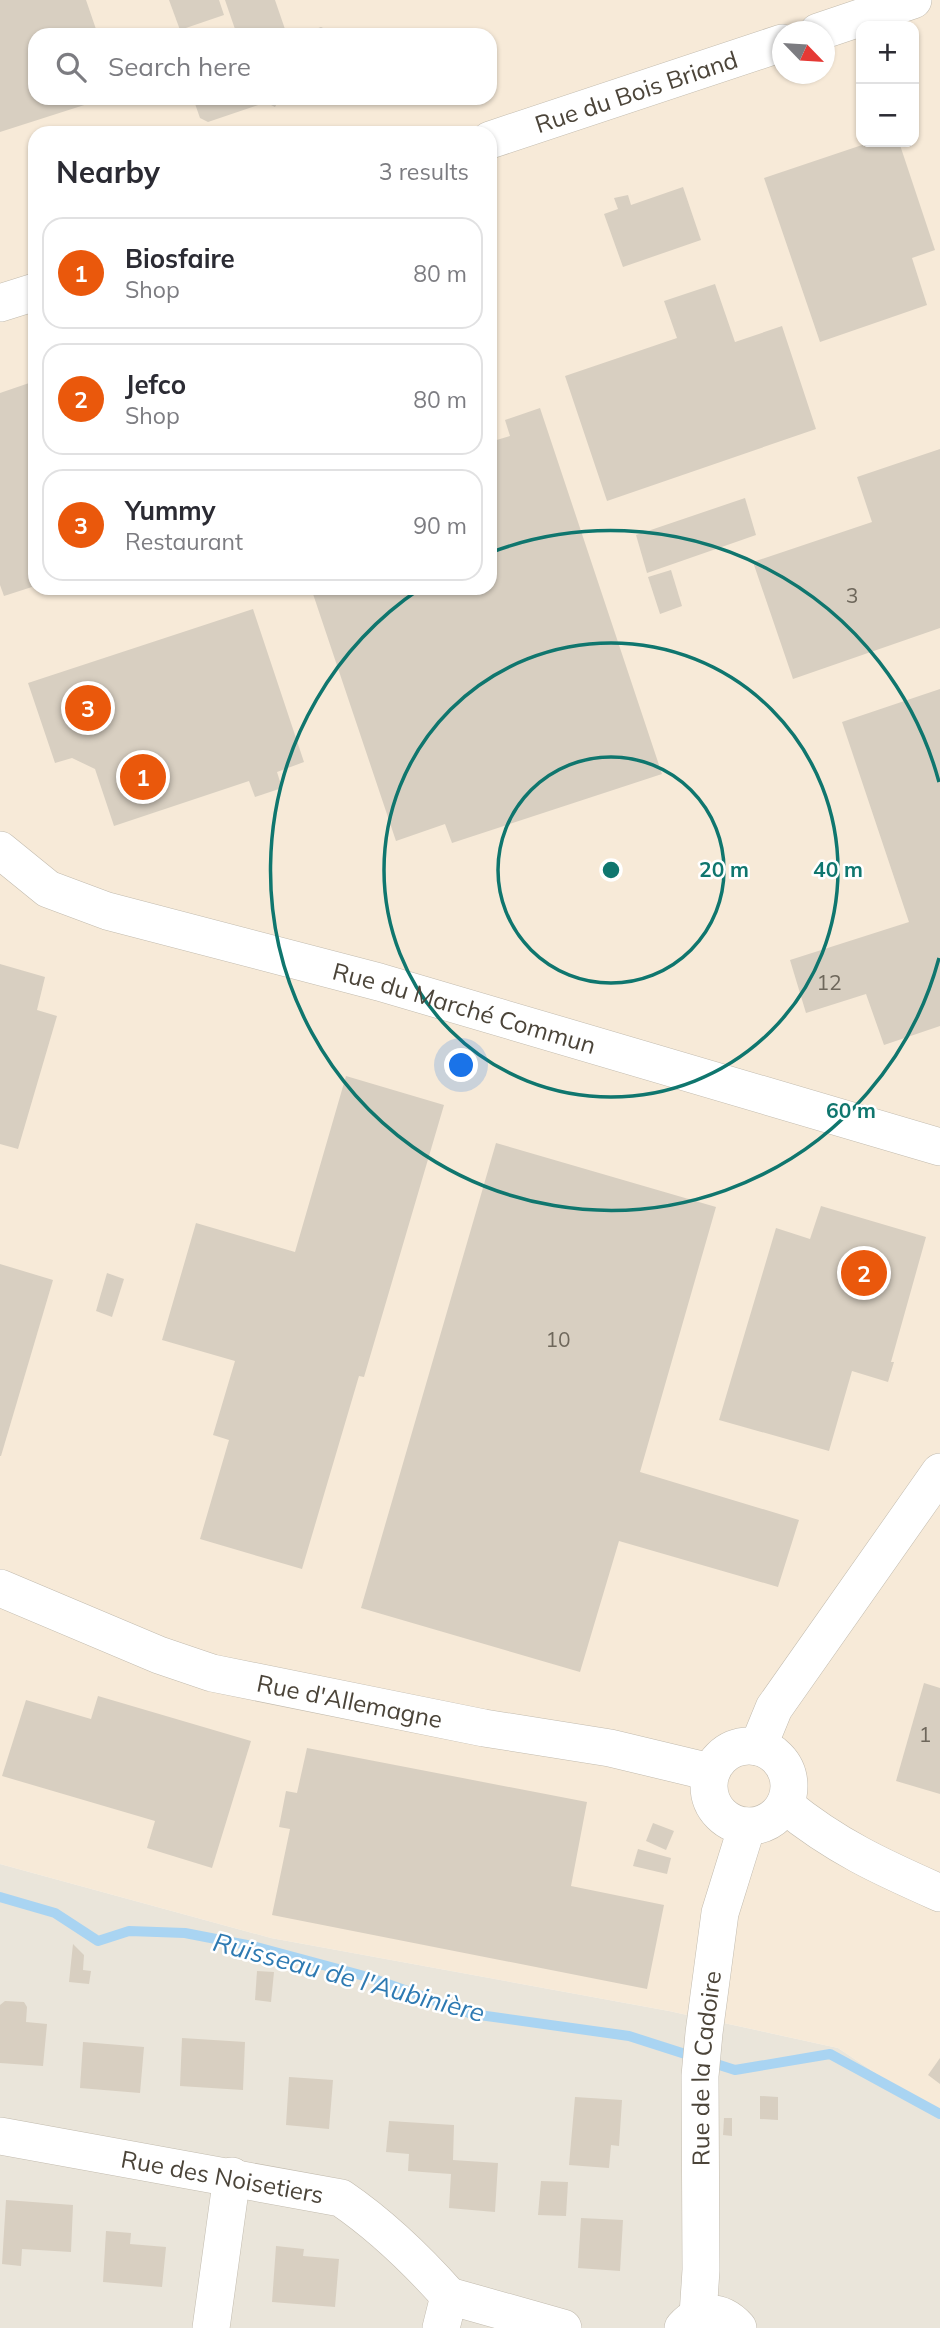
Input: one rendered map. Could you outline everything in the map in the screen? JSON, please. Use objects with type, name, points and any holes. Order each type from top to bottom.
[{"type":"street","points":[[835,26],[913,0]]},
{"type":"street","name":"Rue du Bois Briand","points":[[497,138],[772,46]]},
{"type":"street","points":[[0,303],[28,294]]},
{"type":"street","name":"Rue du Marché Commun","points":[[0,850],[48,889],[107,911],[379,982],[940,1147]]},
{"type":"street","points":[[758,1747],[774,1709],[940,1472]]},
{"type":"street","name":"Rue d'Allemagne","points":[[0,1588],[159,1655],[212,1673],[484,1728],[610,1748],[710,1772]]},
{"type":"street","points":[[747,1745],[758,1747],[769,1751],[786,1769],[789,1781],[785,1805],[769,1821],[747,1826],[735,1824],[715,1809],[708,1785],[710,1772],[716,1762],[735,1748],[747,1745]]},
{"type":"street","points":[[785,1805],[813,1828],[866,1860],[940,1893]]},
{"type":"street","name":"Rue de la Cadoire","points":[[690,2322],[701,2270],[700,2076],[704,2037],[720,1913],[747,1826]]},
{"type":"street","name":"Rue des Noisetiers","points":[[0,2136],[232,2176],[341,2198],[413,2256],[445,2312]]},
{"type":"street","points":[[211,2328],[232,2176]]},
{"type":"street","points":[[445,2312],[563,2328]]},
{"type":"street","points":[[690,2322],[720,2314],[738,2328]]},
{"type":"shaded area","points":[[0,0],[940,0],[940,2116],[838,2048],[669,2011],[271,1938],[0,1864]]},
{"type":"shaded area","points":[[0,1864],[271,1938],[669,2011],[838,2048],[940,2116],[940,2328],[0,2328]]},
{"type":"building","points":[[0,0],[86,0],[96,28],[28,28],[28,105],[84,105],[0,132]]},
{"type":"building","points":[[169,0],[219,0],[224,15],[179,28]]},
{"type":"building","points":[[225,0],[275,0],[285,28],[235,28]]},
{"type":"building","points":[[195,105],[258,105],[208,122],[200,118]]},
{"type":"building","points":[[856,147],[901,147],[935,250],[912,258],[927,305],[820,342],[764,178]]},
{"type":"building","points":[[683,187],[701,240],[623,267],[604,214],[618,209],[614,198],[628,195],[631,205]]},
{"type":"building","points":[[715,284],[735,342],[782,326],[816,429],[607,501],[565,376],[677,338],[664,301]]},
{"type":"building","points":[[28,383],[28,588],[4,596],[0,585],[0,393]]},
{"type":"building","points":[[540,408],[662,774],[452,843],[445,824],[396,841],[313,595],[497,595],[497,440],[510,436],[505,420]]},
{"type":"building","points":[[940,449],[940,628],[793,679],[753,562],[872,522],[857,477]]},
{"type":"building","points":[[745,498],[756,535],[647,573],[636,535]]},
{"type":"building","points":[[671,570],[682,606],[660,614],[648,577]]},
{"type":"building","points":[[253,609],[304,762],[277,772],[282,788],[255,797],[249,781],[114,826],[95,769],[72,758],[55,763],[28,683]]},
{"type":"building","points":[[940,689],[940,1026],[884,1045],[866,994],[806,1013],[790,960],[909,922],[842,722]]},
{"type":"building","points":[[0,964],[45,977],[37,1010],[57,1016],[18,1149],[0,1144]]},
{"type":"building","points":[[346,1076],[444,1105],[364,1377],[359,1376],[302,1569],[200,1539],[229,1440],[213,1435],[235,1361],[162,1340],[196,1223],[295,1252]]},
{"type":"building","points":[[496,1143],[716,1207],[640,1472],[799,1520],[778,1587],[619,1541],[580,1672],[361,1608]]},
{"type":"building","points":[[821,1206],[926,1237],[891,1362],[894,1362],[888,1382],[852,1371],[829,1451],[719,1420],[776,1228],[810,1239]]},
{"type":"building","points":[[0,1264],[53,1280],[1,1456],[0,1456]]},
{"type":"building","points":[[107,1273],[124,1279],[112,1317],[96,1311]]},
{"type":"building","points":[[924,1683],[940,1688],[940,1794],[896,1781]]},
{"type":"building","points":[[98,1696],[251,1741],[212,1868],[147,1848],[155,1821],[2,1776],[26,1700],[91,1719]]},
{"type":"building","points":[[307,1748],[587,1802],[571,1886],[664,1905],[647,1989],[272,1915],[290,1829],[279,1827],[286,1791],[297,1793]]},
{"type":"building","points":[[653,1823],[674,1831],[666,1850],[646,1841]]},
{"type":"building","points":[[638,1849],[671,1858],[667,1874],[633,1866]]},
{"type":"building","points":[[73,1944],[84,1955],[83,1970],[91,1971],[89,1984],[69,1982]]},
{"type":"building","points":[[257,1971],[274,1972],[271,2002],[255,2000]]},
{"type":"building","points":[[5,2001],[24,2002],[27,2007],[26,2022],[47,2024],[43,2066],[0,2063],[0,2005]]},
{"type":"building","points":[[182,2038],[245,2042],[243,2090],[180,2086]]},
{"type":"building","points":[[83,2042],[144,2047],[140,2093],[80,2088]]},
{"type":"building","points":[[940,2058],[940,2084],[928,2075]]},
{"type":"building","points":[[289,2077],[333,2080],[329,2129],[286,2125]]},
{"type":"building","points":[[760,2096],[778,2097],[778,2120],[760,2119]]},
{"type":"building","points":[[575,2097],[622,2100],[619,2146],[611,2145],[609,2168],[569,2165]]},
{"type":"building","points":[[724,2118],[732,2118],[732,2136],[723,2135]]},
{"type":"building","points":[[389,2121],[454,2125],[453,2160],[498,2163],[495,2212],[449,2208],[451,2174],[408,2171],[409,2154],[386,2152]]},
{"type":"building","points":[[541,2181],[568,2182],[566,2216],[538,2215]]},
{"type":"building","points":[[6,2200],[73,2205],[71,2252],[22,2249],[21,2266],[2,2264]]},
{"type":"building","points":[[581,2218],[623,2220],[620,2271],[578,2268]]},
{"type":"building","points":[[106,2231],[131,2233],[130,2244],[166,2247],[162,2287],[103,2282]]},
{"type":"building","points":[[276,2246],[304,2249],[303,2256],[339,2259],[335,2307],[272,2302]]},
{"type":"waterway","name":"Ruisseau de l'Aubinière","points":[[0,1897],[55,1913],[98,1941],[129,1931],[185,1933],[252,1946],[368,1977],[472,2014],[629,2036],[735,2070],[830,2054],[940,2114]]},
{"type":"place","name":"Yummy","points":[[88,708]]},
{"type":"place","name":"Biosfaire","points":[[143,777]]},
{"type":"place","name":"Jefco","points":[[864,1273]]}]
